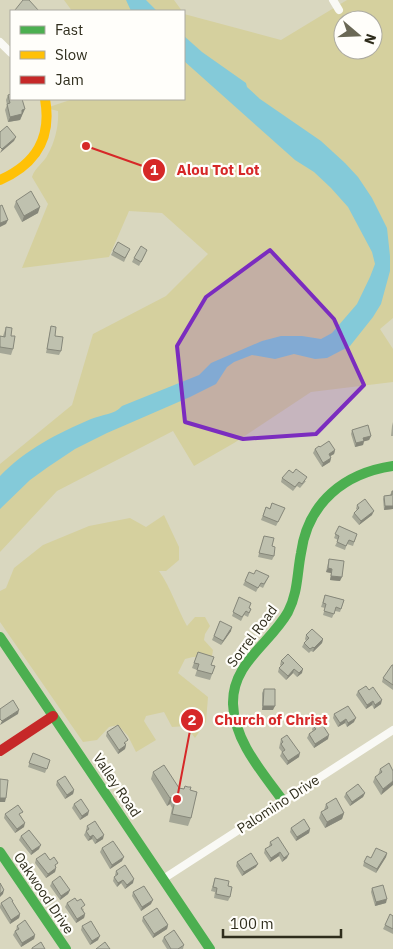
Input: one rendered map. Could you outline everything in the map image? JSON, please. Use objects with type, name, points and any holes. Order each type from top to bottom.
[{"type":"street","points":[[333,0],[339,10]]},
{"type":"street","points":[[0,42],[10,52]]},
{"type":"street","points":[[0,180],[20,170],[39,149],[47,122],[45,100]]},
{"type":"street","name":"Sorrel Road","points":[[283,801],[237,727],[233,707],[234,688],[237,678],[250,657],[279,625],[292,606],[298,584],[302,545],[309,524],[320,504],[338,486],[359,473],[393,466]]},
{"type":"street","name":"Valley Road","points":[[0,637],[210,949]]},
{"type":"street","points":[[0,751],[52,716]]},
{"type":"street","name":"Palomino Drive","points":[[163,879],[393,730]]},
{"type":"street","name":"Oakwood Drive","points":[[0,852],[66,949]]},
{"type":"highlighted area","points":[[270,250],[334,319],[364,385],[316,434],[243,439],[185,422],[177,346],[206,297]]},
{"type":"shaded area","points":[[64,0],[174,0],[181,10],[71,10]]},
{"type":"shaded area","points":[[347,0],[393,0],[393,318],[380,329],[393,349],[393,382],[311,392],[234,443],[194,466],[173,431],[57,491],[0,552],[0,464],[72,405],[93,334],[166,296],[208,254],[162,213],[129,211],[109,257],[22,268],[48,204],[32,177],[35,170],[46,157],[56,133],[58,111],[46,108],[70,100],[185,100],[185,14],[281,40]]},
{"type":"shaded area","points":[[164,515],[179,547],[179,560],[166,571],[159,571],[187,626],[195,617],[205,617],[210,626],[204,640],[213,650],[212,656],[185,659],[178,673],[208,697],[206,722],[195,738],[186,726],[172,727],[164,712],[146,716],[144,721],[156,740],[136,752],[128,736],[118,725],[109,727],[97,740],[83,742],[0,622],[0,591],[6,588],[14,568],[43,545],[89,526],[130,518],[146,527]]},
{"type":"water","points":[[126,0],[146,0],[156,10],[131,10]]},
{"type":"water","points":[[185,37],[202,52],[246,83],[247,87],[260,99],[321,141],[358,177],[372,198],[387,228],[390,271],[381,304],[350,346],[327,358],[315,359],[294,354],[275,359],[252,355],[234,362],[227,367],[216,384],[75,449],[30,480],[0,509],[0,476],[20,458],[42,443],[91,419],[112,413],[122,406],[199,375],[211,363],[262,341],[281,336],[302,336],[321,339],[332,333],[357,304],[375,264],[372,252],[348,207],[314,172],[295,160],[185,62]]},
{"type":"building","points":[[23,0],[29,0],[38,10],[15,10]]},
{"type":"building","points":[[10,94],[10,100],[22,100],[25,109],[22,110],[22,114],[10,117],[7,104],[10,103],[8,95]]},
{"type":"building","points":[[7,126],[16,137],[2,149],[0,147],[0,132]]},
{"type":"building","points":[[31,191],[40,207],[24,216],[16,201]]},
{"type":"building","points":[[2,205],[8,220],[0,223],[0,206]]},
{"type":"building","points":[[118,242],[130,249],[125,258],[113,251]]},
{"type":"building","points":[[141,246],[147,250],[141,262],[134,258]]},
{"type":"building","points":[[51,326],[56,327],[55,336],[63,337],[61,351],[47,349]]},
{"type":"building","points":[[6,327],[12,328],[11,336],[15,336],[13,349],[0,347],[0,336],[5,337]]},
{"type":"building","points":[[368,425],[371,436],[363,438],[364,441],[356,443],[352,430]]},
{"type":"building","points":[[329,441],[335,450],[329,454],[331,458],[323,463],[315,449]]},
{"type":"building","points":[[296,469],[307,477],[302,484],[299,482],[295,487],[282,478],[289,470],[293,473]]},
{"type":"building","points":[[392,491],[393,506],[385,506],[384,496],[392,495]]},
{"type":"building","points":[[365,499],[374,511],[361,521],[354,513],[359,508],[357,505]]},
{"type":"building","points":[[272,503],[285,508],[278,522],[263,516],[266,507],[270,509]]},
{"type":"building","points":[[339,526],[357,534],[354,542],[349,540],[346,546],[337,542],[339,536],[335,534]]},
{"type":"building","points":[[264,536],[274,538],[272,546],[275,547],[274,556],[259,553]]},
{"type":"building","points":[[329,559],[344,561],[342,577],[331,576],[332,569],[328,568]]},
{"type":"building","points":[[256,570],[269,576],[264,584],[261,583],[258,588],[245,581],[249,572],[254,574]]},
{"type":"building","points":[[325,595],[344,600],[341,609],[336,607],[334,614],[324,611],[326,604],[323,603]]},
{"type":"building","points":[[239,597],[251,603],[249,613],[246,611],[242,617],[233,612]]},
{"type":"building","points":[[220,621],[232,627],[223,641],[214,636]]},
{"type":"building","points":[[312,629],[323,639],[314,648],[310,649],[304,643],[309,638],[306,635]]},
{"type":"building","points":[[198,652],[214,657],[211,665],[215,666],[212,674],[197,670],[199,664],[194,663]]},
{"type":"building","points":[[288,654],[303,669],[299,673],[294,669],[288,676],[279,668],[284,663],[281,661]]},
{"type":"building","points":[[393,665],[393,685],[383,678]]},
{"type":"building","points":[[366,686],[369,690],[373,687],[382,700],[375,705],[373,701],[367,705],[358,691]]},
{"type":"building","points":[[264,689],[275,689],[275,706],[263,706]]},
{"type":"building","points":[[13,700],[19,710],[2,721],[0,719],[0,709]]},
{"type":"building","points":[[348,706],[356,718],[348,723],[346,719],[340,723],[334,714]]},
{"type":"building","points":[[320,721],[329,735],[315,744],[309,734],[316,729],[313,726]]},
{"type":"building","points":[[118,725],[128,740],[124,743],[126,745],[119,750],[107,732]]},
{"type":"building","points":[[287,735],[300,753],[288,761],[282,752],[285,750],[281,744],[283,742],[281,739]]},
{"type":"building","points":[[33,753],[50,760],[47,769],[29,763]]},
{"type":"building","points":[[389,763],[393,771],[393,781],[383,789],[375,777],[382,772],[380,769]]},
{"type":"building","points":[[164,765],[179,788],[191,787],[190,790],[197,792],[191,818],[172,814],[175,801],[173,797],[170,798],[153,772]]},
{"type":"building","points":[[65,776],[74,790],[67,795],[57,781]]},
{"type":"building","points":[[0,779],[8,780],[6,798],[0,798]]},
{"type":"building","points":[[358,784],[365,793],[352,802],[346,793]]},
{"type":"building","points":[[336,798],[344,813],[327,822],[321,812],[328,808],[326,804]]},
{"type":"building","points":[[81,799],[89,811],[82,816],[74,804]]},
{"type":"building","points":[[18,805],[23,812],[19,814],[25,823],[17,829],[5,814]]},
{"type":"building","points":[[304,819],[310,829],[297,837],[291,828]]},
{"type":"building","points":[[95,821],[104,835],[97,840],[93,835],[90,837],[86,831],[89,829],[87,826]]},
{"type":"building","points":[[29,830],[41,845],[32,851],[21,836]]},
{"type":"building","points":[[278,837],[289,854],[284,858],[280,852],[271,858],[265,849],[272,845],[270,842]]},
{"type":"building","points":[[113,841],[124,857],[112,865],[102,848]]},
{"type":"building","points":[[376,848],[387,853],[377,869],[364,862],[367,856],[371,858]]},
{"type":"building","points":[[45,853],[50,860],[54,857],[58,863],[55,865],[56,868],[48,874],[36,859]]},
{"type":"building","points":[[251,853],[258,864],[244,872],[237,862]]},
{"type":"building","points":[[125,865],[134,879],[127,885],[123,880],[118,883],[114,877],[118,874],[116,871]]},
{"type":"building","points":[[60,876],[70,890],[61,896],[52,882]]},
{"type":"building","points":[[215,878],[229,881],[228,886],[232,887],[230,897],[216,894],[217,888],[213,887]]},
{"type":"building","points":[[0,883],[4,890],[0,894]]},
{"type":"building","points":[[383,885],[387,899],[376,902],[372,888]]},
{"type":"building","points":[[144,886],[153,900],[142,907],[133,892]]},
{"type":"building","points":[[10,897],[20,914],[11,920],[1,903]]},
{"type":"building","points":[[75,898],[77,901],[81,899],[85,905],[81,908],[85,914],[77,919],[67,903]]},
{"type":"building","points":[[157,908],[168,925],[154,934],[143,917]]},
{"type":"building","points":[[390,914],[393,916],[393,929],[385,925]]},
{"type":"building","points":[[25,920],[35,935],[22,943],[15,931],[19,929],[17,926]]},
{"type":"building","points":[[91,921],[100,936],[92,941],[82,926]]},
{"type":"building","points":[[174,930],[184,945],[178,949],[171,949],[164,937]]},
{"type":"building","points":[[41,942],[45,949],[32,949],[32,948]]},
{"type":"building","points":[[105,942],[110,949],[96,949]]},
{"type":"traffic: fast","points":[[283,801],[251,756],[238,731],[233,704],[234,690],[245,665],[288,612],[295,590],[305,535],[321,505],[332,493],[359,475],[393,466]]},
{"type":"traffic: fast","points":[[0,637],[210,949]]},
{"type":"traffic: fast","points":[[0,852],[66,949]]},
{"type":"traffic: slow","points":[[0,180],[13,174],[23,166],[39,148],[46,126],[45,100]]},
{"type":"traffic: jam","points":[[0,751],[53,716]]},
{"type":"place","name":"Alou Tot Lot","points":[[86,146]]},
{"type":"place","name":"Church of Christ","points":[[177,799]]}]
